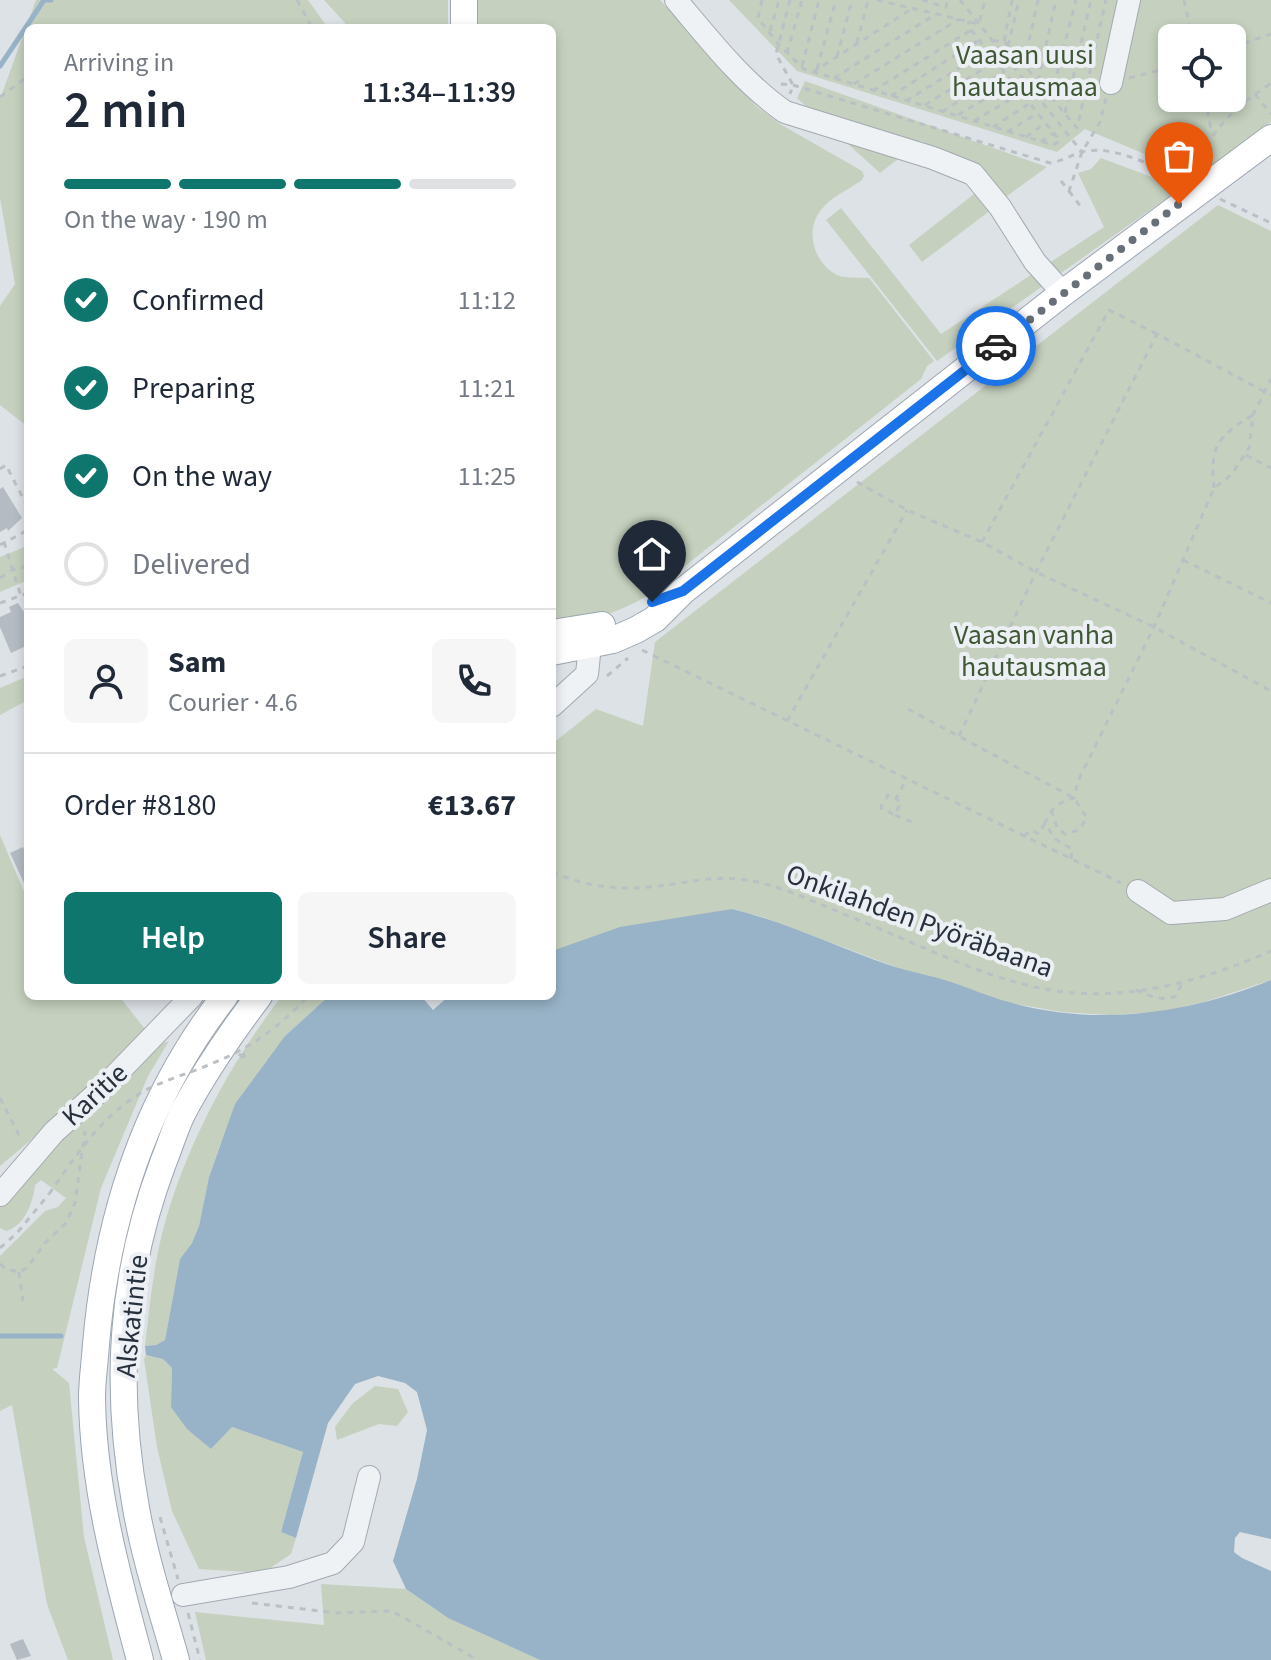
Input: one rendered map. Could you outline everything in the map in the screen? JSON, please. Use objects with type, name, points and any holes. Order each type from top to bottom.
[{"type":"main road","points":[[464,0],[464,24]]},
{"type":"main road","points":[[556,650],[588,637],[652,602],[683,591],[1063,293],[1271,138]]},
{"type":"main road","points":[[556,633],[588,637]]},
{"type":"main road","name":"Alskatintie","points":[[140,1660],[105,1521],[95,1441],[92,1396],[100,1296],[121,1197],[157,1105],[198,1031],[222,1000]]},
{"type":"main road","name":"Alskatintie","points":[[176,1660],[136,1509],[125,1437],[122,1396],[126,1302],[146,1208],[182,1114],[224,1041],[256,1000]]},
{"type":"street","points":[[676,0],[756,88],[785,112],[909,150],[973,174],[1000,207],[1035,262],[1063,293]]},
{"type":"street","points":[[1111,83],[1129,0]]},
{"type":"street","points":[[556,702],[587,674],[588,637]]},
{"type":"street","points":[[1138,891],[1171,913],[1225,909],[1271,890]]},
{"type":"street","name":"Karitie","points":[[0,1195],[54,1132],[104,1087],[188,1000]]},
{"type":"street","points":[[183,1595],[289,1577],[333,1563],[353,1542],[369,1477]]},
{"type":"path","points":[[297,0],[310,24]]},
{"type":"path","points":[[762,0],[758,18],[779,45],[802,67],[1041,142],[1053,145],[1060,141],[971,30],[968,21]]},
{"type":"path","points":[[769,33],[779,0]]},
{"type":"path","points":[[785,112],[793,85],[776,54],[790,0]]},
{"type":"path","points":[[787,53],[802,0]]},
{"type":"path","points":[[802,67],[819,0]]},
{"type":"path","points":[[815,71],[836,0]]},
{"type":"path","points":[[837,57],[852,0]]},
{"type":"path","points":[[857,44],[868,0]]},
{"type":"path","points":[[877,0],[979,24]]},
{"type":"path","points":[[922,0],[946,7],[948,0]]},
{"type":"path","points":[[960,0],[1082,152]]},
{"type":"path","points":[[979,24],[985,0]]},
{"type":"path","points":[[1012,0],[1004,41],[1077,128],[1106,0]]},
{"type":"path","points":[[1008,46],[1019,0]]},
{"type":"path","points":[[1024,64],[1038,0]]},
{"type":"path","points":[[1038,81],[1056,0]]},
{"type":"path","points":[[1051,97],[1076,0]]},
{"type":"path","points":[[1065,113],[1091,0]]},
{"type":"path","points":[[1184,0],[1189,24]]},
{"type":"path","points":[[815,71],[913,8]]},
{"type":"path","points":[[833,79],[936,14]]},
{"type":"path","points":[[852,85],[959,19]]},
{"type":"path","points":[[873,91],[971,30]]},
{"type":"path","points":[[1246,42],[1271,34]]},
{"type":"path","points":[[890,96],[979,40]]},
{"type":"path","points":[[993,41],[1004,41]]},
{"type":"path","points":[[905,101],[988,50]]},
{"type":"path","points":[[923,106],[996,61]]},
{"type":"path","points":[[942,112],[1005,71]]},
{"type":"path","points":[[1069,191],[1082,152],[1100,122],[1111,83],[1158,71]]},
{"type":"path","points":[[0,97],[24,79]]},
{"type":"path","points":[[957,116],[1013,82]]},
{"type":"path","points":[[1191,181],[1212,134],[1224,119],[1271,83]]},
{"type":"path","points":[[756,88],[774,84],[793,85],[1050,163],[1065,161],[1082,152]]},
{"type":"path","points":[[974,121],[1021,93]]},
{"type":"path","points":[[1255,94],[1271,114]]},
{"type":"path","points":[[993,127],[1030,103]]},
{"type":"path","points":[[1208,112],[1212,134]]},
{"type":"path","points":[[1007,132],[1038,113]]},
{"type":"path","points":[[1025,137],[1045,123]]},
{"type":"path","points":[[1041,142],[1054,133]]},
{"type":"path","points":[[1061,181],[1081,207]]},
{"type":"path","points":[[982,542],[1109,310],[1271,395]]},
{"type":"path","points":[[959,736],[1036,572],[1157,334]]},
{"type":"path","points":[[1214,488],[1231,475],[1249,448],[1253,415],[1271,379]]},
{"type":"path","points":[[1074,798],[1078,781],[1154,627],[1214,488],[1211,459],[1230,429],[1253,415]]},
{"type":"path","points":[[1244,455],[1271,468]]},
{"type":"path","points":[[0,469],[6,465],[24,500]]},
{"type":"path","points":[[855,481],[907,510],[982,542],[1036,572],[1154,627],[1271,691]]},
{"type":"path","points":[[787,721],[907,510]]},
{"type":"path","points":[[21,596],[2,544],[24,532]]},
{"type":"path","points":[[1183,560],[1271,603]]},
{"type":"path","points":[[0,578],[24,567]]},
{"type":"path","points":[[0,603],[24,595]]},
{"type":"path","points":[[638,648],[1138,891]]},
{"type":"path","points":[[0,676],[24,667]]},
{"type":"path","points":[[908,709],[1074,798],[1087,818],[1075,832],[1065,834],[1059,830],[1051,809]]},
{"type":"path","points":[[896,799],[907,778]]},
{"type":"path","points":[[886,799],[888,795],[901,802],[895,815]]},
{"type":"path","points":[[1024,836],[1031,830],[1039,834],[1051,809],[1074,798]]},
{"type":"path","points":[[882,804],[881,808],[914,823]]},
{"type":"path","points":[[1045,823],[1055,839],[1072,849],[1071,859]]},
{"type":"path","name":"Onkilahden Pyöräbaana","points":[[556,873],[585,884],[619,888],[737,879],[780,889],[964,963],[1027,984],[1081,993],[1136,990],[1182,983],[1240,965],[1271,951]]},
{"type":"path","points":[[1136,990],[1161,1000],[1169,999],[1176,996],[1182,983]]},
{"type":"path","points":[[0,1248],[17,1233],[49,1194],[83,1146],[127,1103],[148,1089],[241,1050],[283,1020],[304,1000]]},
{"type":"path","points":[[229,1063],[244,1040]]},
{"type":"path","points":[[0,1098],[32,1158]]},
{"type":"path","points":[[0,1264],[19,1272],[27,1268],[45,1243],[61,1230],[75,1203],[86,1126],[81,1107]]},
{"type":"path","points":[[19,1272],[23,1301]]},
{"type":"path","points":[[159,1515],[200,1660]]},
{"type":"path","points":[[243,1602],[337,1613],[392,1611],[478,1660]]},
{"type":"green space","points":[[36,0],[308,0],[325,24],[27,24]]},
{"type":"green space","points":[[324,0],[448,0],[448,24],[345,23]]},
{"type":"green space","points":[[473,0],[660,0],[756,106],[780,124],[862,171],[862,180],[825,205],[816,218],[813,237],[817,255],[837,275],[869,278],[934,361],[927,366],[921,379],[647,596],[613,612],[577,622],[556,625],[556,24],[473,24]]},
{"type":"green space","name":"Vaasan uusi hautausmaa","points":[[729,0],[1271,0],[1271,122],[1197,176],[1085,129],[1057,152],[797,71]]},
{"type":"green space","points":[[24,33],[24,424],[0,405],[0,306],[15,284],[0,198],[0,99]]},
{"type":"green space","points":[[805,81],[1047,167],[1003,199],[982,171],[921,141],[880,173],[797,98]]},
{"type":"green space","points":[[1101,158],[1181,188],[937,361],[826,220],[841,208],[941,334],[1104,227],[1078,173],[1091,169]]},
{"type":"green space","points":[[978,191],[991,210],[922,262],[909,245]]},
{"type":"green space","name":"Vaasan vanha hautausmaa","points":[[1218,205],[1271,231],[1271,980],[1204,1002],[1161,1012],[1109,1015],[1062,1012],[1010,1003],[893,966],[763,917],[732,909],[556,950],[556,741],[596,709],[643,726],[655,642]]},
{"type":"green space","points":[[24,547],[24,582],[0,592],[0,557]]},
{"type":"green space","points":[[24,678],[24,702],[0,715],[0,688]]},
{"type":"green space","points":[[0,835],[24,892],[24,1000],[122,1000],[148,1033],[101,1081],[0,1166]]},
{"type":"green space","points":[[279,1000],[325,1000],[285,1036],[220,1145],[209,1177],[199,1226],[192,1243],[180,1259],[165,1340],[145,1346],[162,1234],[176,1189],[214,1102]]},
{"type":"green space","points":[[169,1041],[148,1076],[101,1188],[57,1368],[52,1369],[69,1383],[84,1537],[113,1660],[68,1660],[47,1604],[12,1405],[0,1411],[0,1256],[45,1211],[58,1207],[66,1198],[41,1180],[35,1185],[23,1219],[6,1231],[0,1228],[0,1206],[62,1135],[152,1047]]},
{"type":"green space","points":[[146,1355],[163,1359],[172,1368],[171,1407],[211,1449],[232,1427],[303,1452],[281,1532],[296,1538],[291,1554],[263,1573],[199,1569],[172,1511],[157,1447],[144,1359]]},
{"type":"green space","points":[[375,1386],[398,1389],[408,1412],[397,1426],[379,1424],[337,1440],[335,1427],[352,1404]]},
{"type":"green space","points":[[321,1584],[406,1589],[448,1618],[540,1660],[206,1660],[195,1612],[324,1625]]},
{"type":"water","points":[[732,909],[773,921],[892,966],[1002,1000],[1075,1014],[1142,1013],[1175,1008],[1239,992],[1271,980],[1271,1539],[1240,1532],[1235,1538],[1234,1552],[1271,1571],[1271,1660],[540,1660],[448,1618],[406,1589],[393,1561],[417,1479],[427,1430],[417,1392],[405,1383],[378,1376],[355,1384],[328,1423],[296,1538],[281,1532],[303,1452],[232,1427],[211,1449],[187,1429],[171,1407],[172,1368],[163,1359],[146,1355],[145,1346],[165,1340],[180,1259],[192,1243],[199,1226],[209,1177],[235,1104],[285,1036],[325,1000],[424,1000],[433,1010],[444,1000],[556,1000],[556,950],[620,927]]},
{"type":"building","points":[[3,487],[22,518],[8,531],[7,528],[0,532],[0,489]]},
{"type":"building","points":[[18,603],[24,610],[24,647],[11,653],[0,627],[0,617],[11,612],[9,607]]},
{"type":"building","points":[[23,847],[24,883],[10,853]]},
{"type":"building","points":[[23,1639],[31,1656],[17,1660],[10,1644]]},
{"type":"waterway","points":[[28,24],[44,0],[51,0]]},
{"type":"waterway","points":[[0,66],[24,30]]},
{"type":"waterway","points":[[0,1336],[61,1336]]},
{"type":"way so far","points":[[996,346],[1179,204]]},
{"type":"route","points":[[652,602],[683,591],[996,346]]}]
